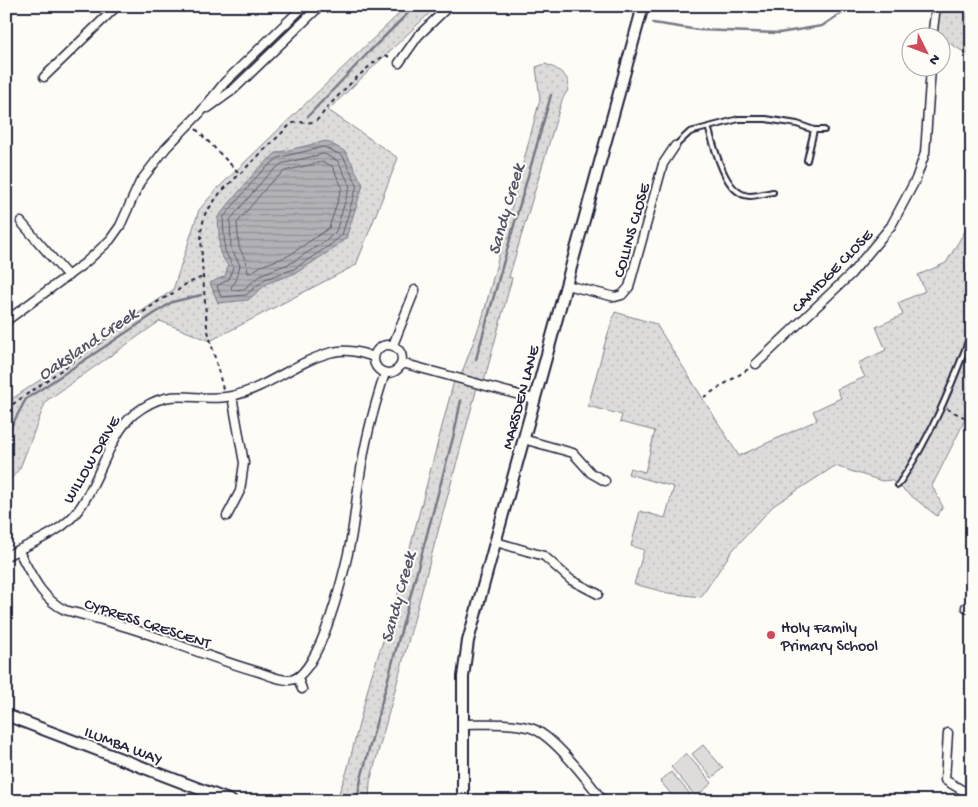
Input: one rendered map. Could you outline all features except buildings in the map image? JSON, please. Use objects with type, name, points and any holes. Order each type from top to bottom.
[{"type":"main road","name":"MARSDEN LANE","points":[[463,801],[462,677],[468,641],[643,8]]},
{"type":"main road","name":"ILUMBA WAY","points":[[6,715],[231,801]]},
{"type":"street","points":[[44,77],[117,6]]},
{"type":"street","points":[[6,321],[98,253],[120,226],[140,182],[152,164],[200,113],[225,82],[304,6]]},
{"type":"street","points":[[200,113],[232,90],[320,6]]},
{"type":"street","points":[[399,63],[418,36],[449,6]]},
{"type":"street","points":[[628,6],[643,8]]},
{"type":"street","points":[[933,28],[936,6]]},
{"type":"street","name":"CAMIDGE CLOSE","points":[[756,364],[851,274],[891,226],[916,179],[925,154],[930,78]]},
{"type":"street","name":"COLLINS CLOSE","points":[[566,285],[615,297],[622,295],[629,287],[663,164],[675,146]]},
{"type":"street","points":[[21,222],[68,276]]},
{"type":"street","points":[[393,345],[415,290]]},
{"type":"street","points":[[393,345],[401,353],[402,363],[396,372],[385,373],[376,367],[374,357],[376,351],[381,347],[393,345]]},
{"type":"street","name":"WILLOW DRIVE","points":[[6,556],[55,531],[72,517],[85,500],[126,423],[144,406],[165,398],[180,395],[209,398],[249,391],[331,352],[349,350],[374,357]]},
{"type":"street","points":[[402,363],[534,399]]},
{"type":"street","points":[[302,689],[298,678],[313,658],[324,635],[337,597],[352,532],[369,426],[385,373]]},
{"type":"street","points":[[227,516],[240,490],[244,463],[228,396]]},
{"type":"street","points":[[523,439],[573,453],[591,473],[605,481]]},
{"type":"street","points":[[496,542],[544,556],[571,580],[598,594]]},
{"type":"street","name":"CYPRESS CRESCENT","points":[[18,550],[41,591],[54,604],[65,610],[143,632],[250,670],[282,679],[298,678]]},
{"type":"street","points":[[462,724],[515,725],[533,729],[548,738],[603,801]]},
{"type":"street","points":[[948,733],[945,780],[972,796]]},
{"type":"lane","points":[[675,146],[690,132],[739,119],[766,119],[797,124],[814,130],[824,130]]},
{"type":"lane","points":[[708,127],[728,183],[736,191],[749,196],[773,192]]},
{"type":"lane","points":[[807,160],[814,130]]},
{"type":"lane","points":[[898,485],[923,446],[942,407],[972,331]]},
{"type":"path","points":[[968,6],[972,8]]},
{"type":"path","points":[[228,396],[207,327],[201,231],[205,214],[220,194],[291,124],[298,121],[309,123],[317,120],[375,61],[385,55],[399,63]]},
{"type":"path","points":[[190,123],[240,174]]},
{"type":"path","points":[[6,409],[159,301],[186,284],[203,277]]},
{"type":"path","points":[[704,397],[756,364]]},
{"type":"path","points":[[942,407],[972,421]]},
{"type":"shaded area","points":[[407,6],[437,6],[328,110],[398,158],[356,265],[210,341],[160,321],[46,401],[20,468],[6,485],[6,403],[173,290],[199,210],[216,190]]},
{"type":"shaded area","points":[[921,6],[972,6],[972,57],[950,43],[950,28],[933,28],[934,14]]},
{"type":"shaded area","points":[[545,64],[558,70],[565,76],[569,84],[568,89],[562,100],[509,277],[512,278],[483,385],[478,384],[370,782],[369,801],[336,801],[347,771],[371,677],[395,605],[455,377],[460,378],[483,316],[540,99],[536,67]]},
{"type":"shaded area","points":[[972,219],[972,406],[932,486],[943,507],[937,516],[891,480],[882,481],[835,466],[773,506],[732,551],[701,597],[668,593],[634,584],[644,550],[631,546],[640,511],[665,518],[674,487],[628,474],[630,468],[645,472],[655,431],[620,422],[622,415],[588,406],[615,312],[656,324],[739,456],[817,420],[813,411],[841,398],[837,389],[865,377],[858,363],[886,350],[876,327],[903,315],[898,303],[925,291],[918,275],[946,263]]},
{"type":"shaded area","points":[[703,745],[723,768],[712,778],[692,754]]},
{"type":"shaded area","points":[[686,753],[712,783],[696,797],[671,767]]},
{"type":"shaded area","points":[[671,772],[691,795],[685,801],[677,801],[660,781]]},
{"type":"water","points":[[326,141],[346,152],[363,185],[346,238],[333,249],[296,273],[268,283],[248,300],[218,303],[210,283],[225,276],[228,266],[220,253],[218,217],[256,171],[276,153]]},
{"type":"waterway","name":"Oaksland Creek","points":[[308,116],[415,6]]},
{"type":"waterway","name":"Sandy Creek","points":[[653,23],[699,30],[779,33],[822,26],[849,6]]},
{"type":"waterway","name":"Sandy Creek","points":[[476,359],[551,95]]},
{"type":"waterway","name":"Oaksland Creek","points":[[6,436],[26,399],[172,302],[201,295]]},
{"type":"waterway","name":"Sandy Creek","points":[[357,801],[361,779],[454,434],[461,400]]},
{"type":"place","name":"Holy Family Primary School","points":[[771,635]]}]
